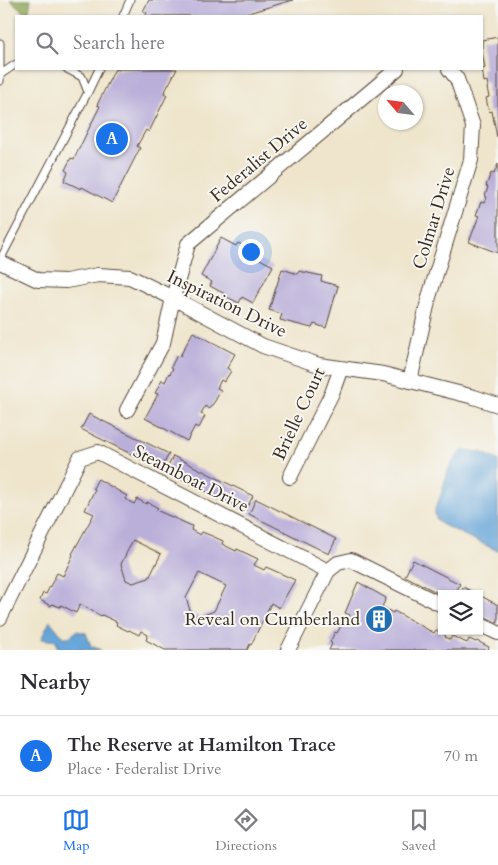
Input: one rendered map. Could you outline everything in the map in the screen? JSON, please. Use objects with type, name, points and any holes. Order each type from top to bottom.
[{"type":"street","name":"Federalist Drive","points":[[127,410],[163,343],[188,244],[396,70]]},
{"type":"street","name":"Colmar Drive","points":[[410,381],[429,296],[471,160],[473,126],[457,79],[450,70]]},
{"type":"street","name":"Inspiration Drive","points":[[0,261],[38,280],[66,281],[98,274],[130,277],[263,346],[319,365],[383,374],[474,397],[498,406]]},
{"type":"street","name":"Brielle Court","points":[[290,477],[332,393],[341,368]]},
{"type":"street","name":"Steamboat Drive","points":[[0,618],[80,458],[98,452],[328,571]]},
{"type":"street","points":[[288,650],[328,571],[338,563],[351,560],[438,603]]},
{"type":"street","points":[[483,626],[498,633]]},
{"type":"lane","points":[[123,15],[130,0]]},
{"type":"lane","points":[[0,43],[1,78]]},
{"type":"lane","points":[[1,78],[15,65]]},
{"type":"lane","points":[[68,70],[82,77],[88,92]]},
{"type":"lane","points":[[0,261],[99,70]]},
{"type":"green space","points":[[10,0],[31,0],[28,15]]},
{"type":"water","points":[[464,450],[480,452],[498,460],[498,551],[441,524],[436,517],[435,509],[448,470],[458,455]]},
{"type":"water","points":[[50,621],[63,637],[69,637],[77,631],[86,633],[91,646],[101,650],[58,650],[56,641],[41,639]]},
{"type":"building","points":[[149,0],[293,0],[248,13],[249,15],[146,15],[147,13],[143,11]]},
{"type":"building","points":[[498,37],[498,137],[492,111],[489,112],[486,98],[489,97],[487,81],[484,82],[482,70],[485,68],[483,40]]},
{"type":"building","points":[[114,70],[176,70],[164,93],[167,95],[149,132],[146,130],[137,146],[140,148],[112,203],[82,187],[81,189],[64,181],[68,172],[65,170],[71,158],[74,159],[100,106],[97,105]]},
{"type":"building","points":[[498,164],[498,253],[469,242],[479,216],[476,215],[481,202],[484,203],[487,197],[485,196],[488,187],[486,186],[491,173],[494,174]]},
{"type":"building","points":[[221,238],[236,246],[238,243],[249,248],[259,255],[258,258],[273,266],[253,303],[242,297],[239,303],[223,295],[225,294],[210,286],[212,282],[201,276]]},
{"type":"building","points":[[282,269],[298,274],[299,271],[322,276],[321,281],[338,286],[326,328],[314,324],[312,328],[280,320],[282,314],[269,310]]},
{"type":"building","points":[[193,332],[235,354],[227,368],[231,371],[224,382],[221,380],[217,388],[221,390],[215,401],[209,409],[205,406],[201,414],[205,416],[199,428],[195,426],[187,441],[145,418],[158,394],[155,393],[162,380],[165,382],[173,368],[171,367],[177,355],[180,356]]},
{"type":"building","points":[[89,414],[169,454],[161,469],[81,429]]},
{"type":"building","points":[[173,456],[253,496],[245,511],[166,471]]},
{"type":"building","points":[[98,479],[127,496],[125,499],[134,504],[137,499],[146,504],[147,502],[158,508],[156,510],[192,526],[191,530],[200,535],[202,532],[212,536],[223,541],[222,544],[236,551],[237,549],[258,559],[254,565],[264,570],[266,567],[295,580],[279,608],[271,603],[247,650],[165,650],[146,640],[148,635],[141,631],[139,635],[128,631],[116,625],[117,622],[101,616],[80,604],[76,613],[61,605],[60,607],[52,604],[51,606],[40,600],[43,593],[46,594],[57,573],[63,576],[72,554],[94,514],[85,510],[95,489],[93,488]],"holes":[[[133,540],[161,554],[149,578],[133,583],[126,580],[121,564]],[[199,573],[226,586],[214,611],[199,617],[191,613],[186,598]]]},
{"type":"building","points":[[256,499],[336,539],[329,554],[249,514]]},
{"type":"building","points":[[413,560],[460,584],[457,590],[438,590],[438,593],[405,576]]},
{"type":"building","name":"Reveal on Cumberland","points":[[358,582],[386,598],[382,607],[393,613],[394,611],[434,633],[436,630],[438,635],[444,635],[450,640],[452,636],[467,643],[469,639],[489,647],[488,650],[329,650],[332,644],[330,642],[335,632],[337,633],[342,624],[345,625],[350,615],[345,613]]},
{"type":"building","points":[[483,597],[498,605],[498,623],[483,616]]},
{"type":"place","name":"The Reserve at Hamilton Trace","points":[[112,139]]},
{"type":"place","name":"Reveal on Cumberland","points":[[379,619]]}]
